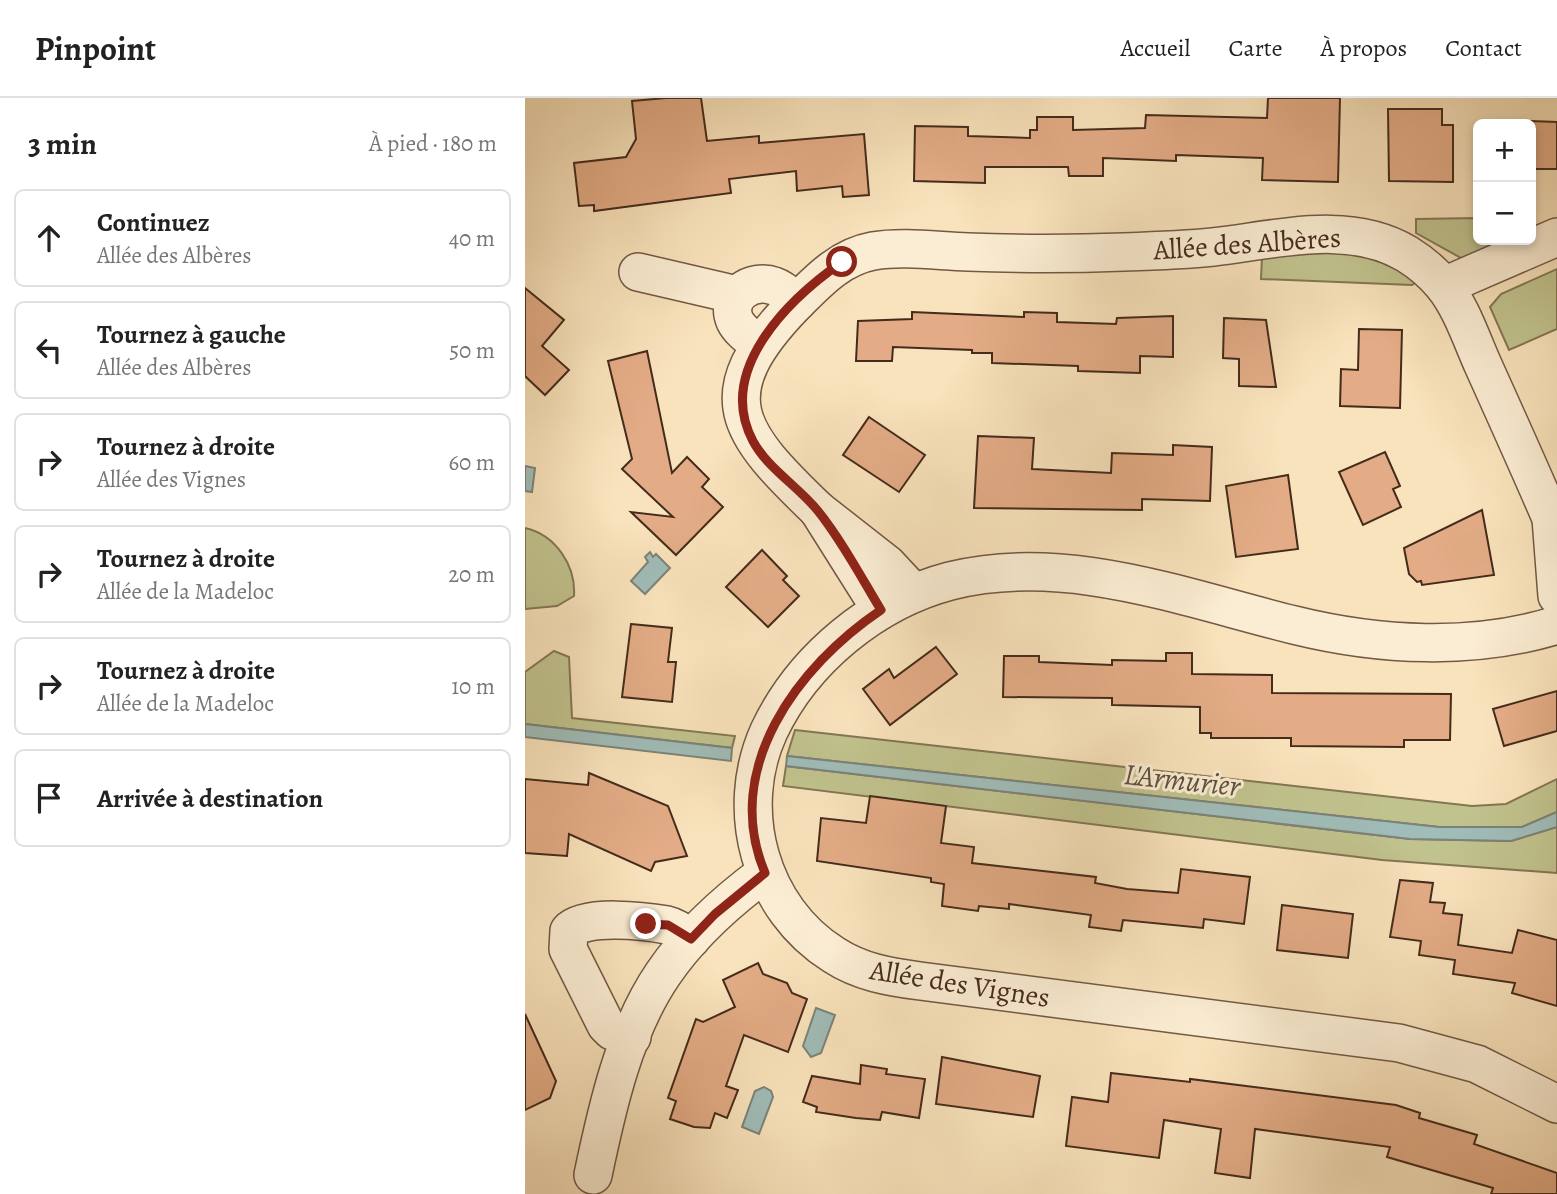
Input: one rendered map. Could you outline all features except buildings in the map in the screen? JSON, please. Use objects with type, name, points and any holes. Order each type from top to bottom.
[{"type":"street","name":"Allée des Albères","points":[[914,593],[887,564],[818,510],[767,461],[748,430],[742,392],[747,368],[759,345],[797,302],[842,262],[872,251],[918,249],[1034,254],[1105,253],[1192,249],[1329,234],[1362,236],[1386,244],[1429,270],[1444,286],[1469,334],[1554,522],[1557,596]]},
{"type":"street","points":[[1444,286],[1557,237]]},
{"type":"street","points":[[638,272],[737,295],[751,286],[771,285],[797,302]]},
{"type":"street","points":[[737,295],[734,318],[744,333],[759,345]]},
{"type":"street","name":"Allée des Albères","points":[[818,510],[881,610]]},
{"type":"street","name":"Allée des Vignes","points":[[1557,625],[1500,639],[1466,643],[1375,638],[1297,626],[1155,589],[1034,573],[976,576],[914,593],[881,610],[822,658],[795,690],[768,733],[757,773],[754,814],[757,847],[765,873],[778,898],[801,929],[835,956],[869,972],[901,979],[1399,1043],[1477,1064],[1557,1104]]},
{"type":"street","points":[[593,1175],[606,1120],[632,1037],[663,973],[715,914],[765,873]]},
{"type":"street","points":[[632,1037],[615,1032],[606,1025],[568,949],[569,931],[576,924],[589,920],[657,924],[674,928],[691,939]]},
{"type":"green space","points":[[1473,218],[1473,245],[1498,245],[1472,257],[1461,258],[1416,233],[1416,219]]},
{"type":"green space","points":[[1331,249],[1375,255],[1418,281],[1412,285],[1261,279],[1262,257]]},
{"type":"green space","points":[[1557,269],[1557,329],[1509,350],[1490,307],[1501,294]]},
{"type":"green space","points":[[525,528],[546,537],[568,563],[574,596],[557,606],[525,609]]},
{"type":"green space","points":[[554,651],[569,657],[572,718],[735,736],[732,748],[525,724],[525,672]]},
{"type":"green space","points":[[795,730],[1472,806],[1506,804],[1557,779],[1557,812],[1522,827],[1439,827],[787,756]]},
{"type":"green space","points":[[786,766],[1410,839],[1511,841],[1557,827],[1557,873],[1382,860],[783,786]]},
{"type":"water","points":[[525,466],[535,468],[532,492],[525,491]]},
{"type":"water","points":[[650,552],[653,557],[656,554],[670,568],[645,594],[631,581],[648,562],[645,557]]},
{"type":"water","points":[[525,724],[732,748],[731,761],[525,737]]},
{"type":"water","points":[[787,756],[1439,827],[1522,827],[1557,812],[1557,827],[1511,841],[1410,839],[786,766]]},
{"type":"water","points":[[816,1008],[835,1015],[821,1053],[811,1057],[803,1046]]},
{"type":"water","points":[[764,1087],[771,1091],[773,1097],[759,1134],[742,1127],[755,1091]]},
{"type":"route","points":[[646,924],[668,925],[691,939],[715,914],[765,873],[754,832],[754,814],[757,773],[768,733],[795,690],[822,658],[859,625],[881,610],[818,510],[767,461],[753,442],[743,404],[744,377],[762,340],[809,290],[842,262]]},
{"type":"water label","name":"L'Armurier","points":[[1182,780]]}]
